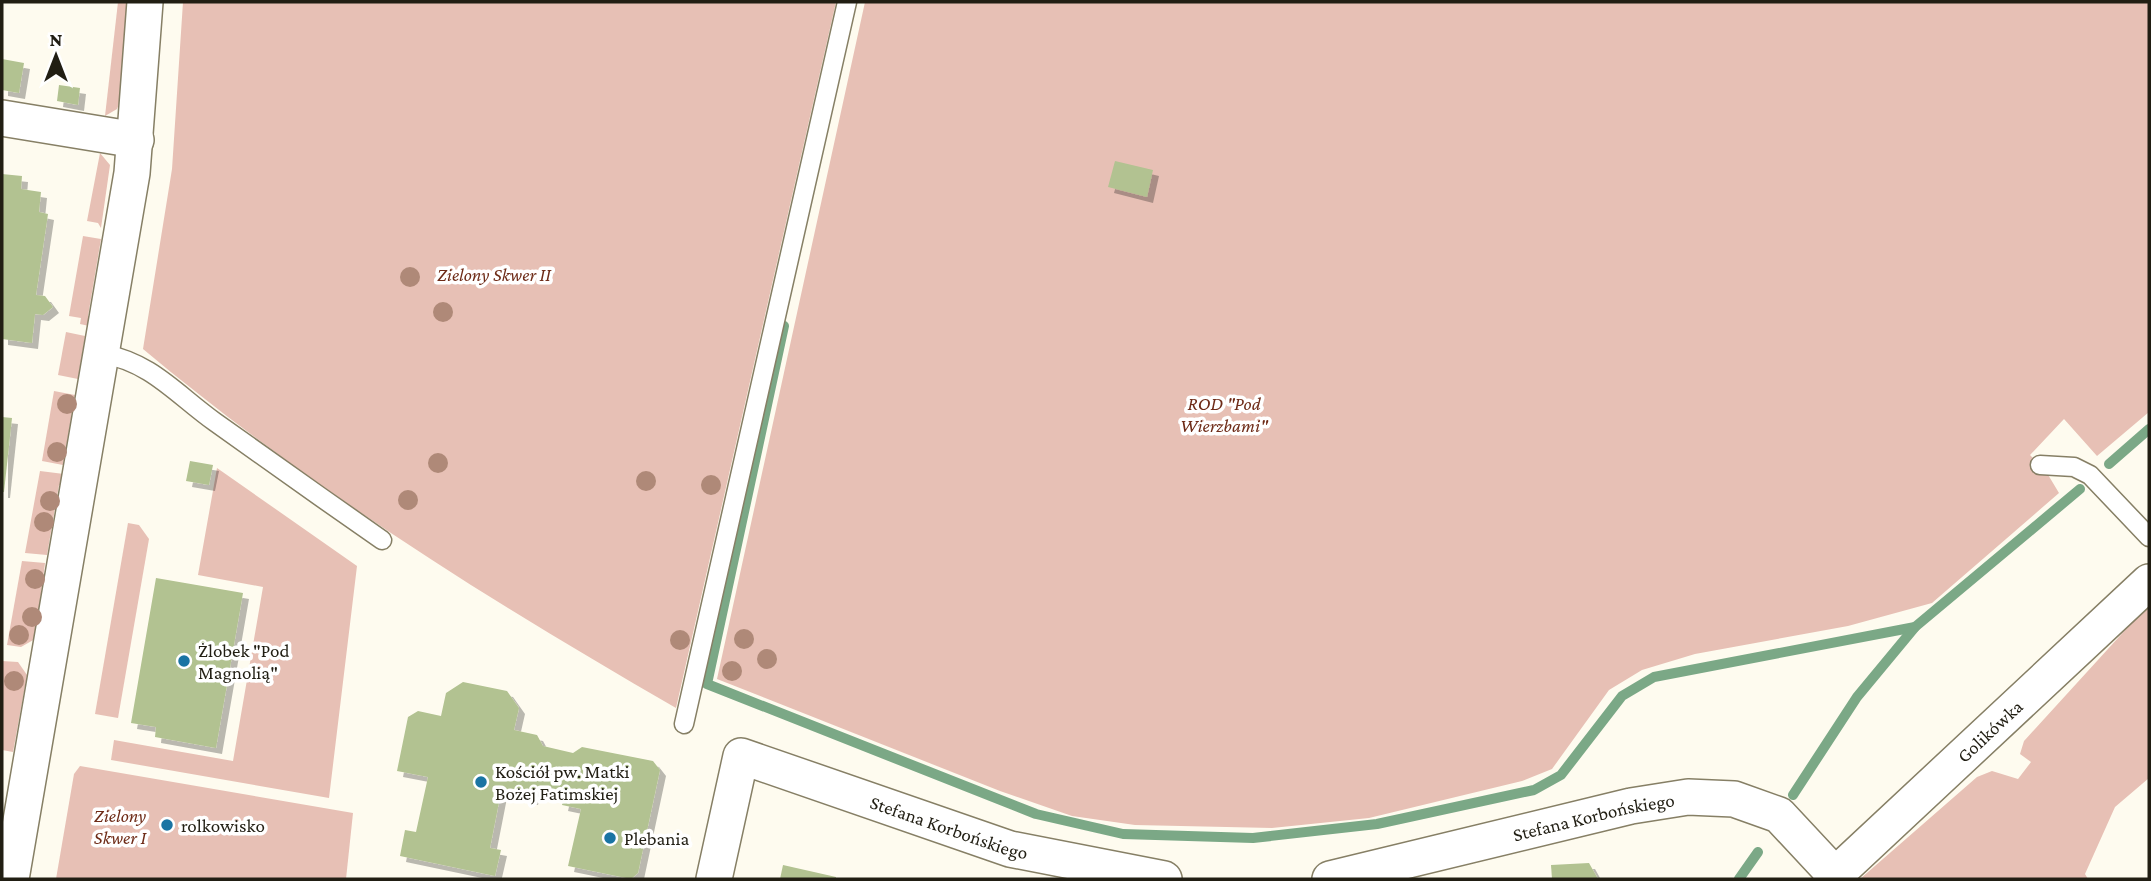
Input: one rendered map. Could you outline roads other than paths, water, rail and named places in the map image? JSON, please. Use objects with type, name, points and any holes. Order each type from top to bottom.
[{"type":"street","points":[[11,879],[103,354],[136,140],[145,2]]},
{"type":"street","points":[[2,117],[136,140]]},
{"type":"street","name":"Golikówka","points":[[1833,877],[2149,582]]},
{"type":"street","name":"Stefana Korbońskiego","points":[[714,879],[741,756],[1010,849],[1164,879]]},
{"type":"street","name":"Stefana Korbońskiego","points":[[1330,879],[1631,806],[1688,797],[1734,799],[1779,816],[1833,877]]},
{"type":"lane","points":[[684,724],[847,2]]},
{"type":"lane","points":[[103,354],[127,358],[149,369],[195,407],[382,540]]},
{"type":"lane","points":[[2040,465],[2074,467],[2090,475],[2149,537]]},
{"type":"waterway","points":[[784,326],[707,684],[1036,814],[1123,834],[1253,838],[1377,824],[1534,790],[1561,775],[1622,696],[1654,677],[1915,627]]},
{"type":"waterway","points":[[2109,464],[2149,429]]},
{"type":"waterway","points":[[1793,795],[1857,697],[1915,627],[2080,489]]},
{"type":"waterway","points":[[1739,879],[1758,852]]},
{"type":"place","name":"Żlobek \"Pod Magnolią\"","points":[[184,661]]},
{"type":"place","name":"Kościół pw. Matki Bożej Fatimskiej","points":[[481,782]]},
{"type":"place","name":"rolkowisko","points":[[167,825]]},
{"type":"place","name":"Plebania","points":[[610,838]]},
{"type":"park label","name":"Zielony Skwer II","points":[[494,274]]},
{"type":"park label","name":"ROD \"Pod Wierzbami\"","points":[[1224,414]]},
{"type":"park label","name":"Zielony Skwer I","points":[[120,826]]}]
